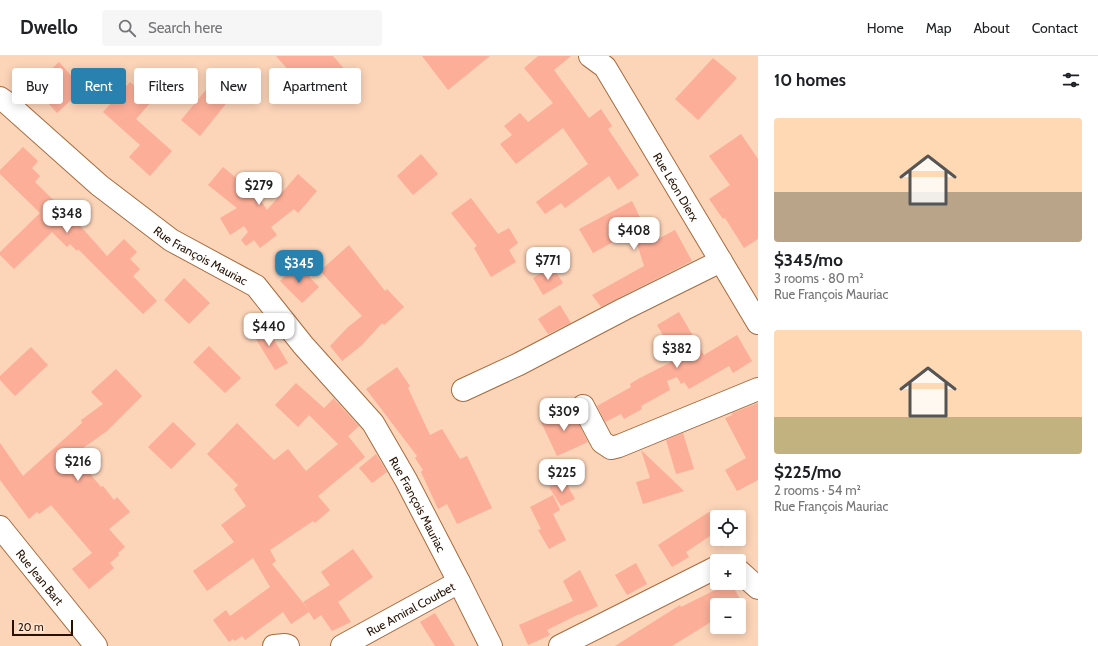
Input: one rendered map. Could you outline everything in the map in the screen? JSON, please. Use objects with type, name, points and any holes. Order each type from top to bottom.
[{"type":"street","name":"Rue Léon Dierx","points":[[590,56],[606,67],[758,323]]},
{"type":"street","name":"Rue François Mauriac","points":[[0,98],[99,185],[171,240],[256,286],[303,345],[373,423],[406,480],[458,582]]},
{"type":"street","points":[[463,390],[519,364],[624,309],[721,261]]},
{"type":"street","points":[[583,406],[602,442],[611,448],[758,389]]},
{"type":"street","name":"Rue Jean Bart","points":[[0,527],[96,646]]},
{"type":"street","points":[[560,646],[710,571]]},
{"type":"street","points":[[746,577],[758,588]]},
{"type":"street","name":"Rue Amiral Courbet","points":[[342,646],[458,582],[491,646]]},
{"type":"street","points":[[274,646],[288,646]]},
{"type":"building","points":[[276,56],[333,56],[344,68],[286,68]]},
{"type":"building","points":[[422,56],[490,56],[448,90]]},
{"type":"building","points":[[538,56],[571,56],[554,70],[589,118],[601,109],[612,126],[608,129],[639,175],[618,190],[609,176],[565,208],[561,203],[545,214],[536,202],[588,164],[563,128],[516,164],[500,144],[512,135],[504,126],[520,113],[528,122],[553,103],[524,68]]},
{"type":"building","points":[[713,58],[737,78],[698,120],[675,99]]},
{"type":"building","points":[[59,62],[71,76],[71,100],[57,113],[49,104],[63,104],[63,68],[52,68]]},
{"type":"building","points":[[130,82],[134,85],[134,104],[149,104],[136,119],[172,151],[150,176],[129,157],[140,145],[103,112],[110,104],[126,104],[126,86]]},
{"type":"building","points":[[206,90],[206,104],[226,104],[200,136],[181,120],[194,104],[198,104],[198,99]]},
{"type":"building","points":[[741,134],[758,159],[758,239],[744,248],[725,218],[723,219],[709,199],[730,185],[709,156]]},
{"type":"building","points":[[23,147],[38,161],[32,168],[40,176],[35,182],[84,230],[107,256],[124,239],[137,252],[130,259],[140,269],[133,276],[157,301],[143,314],[78,249],[77,251],[70,244],[67,247],[52,232],[14,269],[0,255],[0,252],[40,213],[0,174],[0,170]]},
{"type":"building","points":[[421,154],[438,174],[413,195],[397,176]]},
{"type":"building","points":[[223,167],[258,196],[267,210],[298,174],[317,191],[298,213],[294,209],[271,227],[277,235],[260,248],[254,240],[246,246],[241,240],[248,232],[244,226],[230,235],[220,218],[237,208],[208,185]]},
{"type":"building","points":[[471,198],[498,234],[509,228],[518,243],[509,250],[516,262],[491,277],[474,248],[477,246],[451,213]]},
{"type":"building","points":[[632,201],[652,242],[675,230],[692,261],[601,307],[592,295],[644,266],[633,231],[593,253],[579,229]]},
{"type":"building","points":[[349,245],[385,291],[387,289],[404,307],[384,325],[382,323],[362,345],[342,361],[330,346],[348,327],[362,316],[320,271]]},
{"type":"building","points":[[297,264],[319,287],[302,303],[280,281]]},
{"type":"building","points":[[552,266],[563,283],[543,295],[533,278]]},
{"type":"building","points":[[184,278],[210,303],[189,324],[164,300]]},
{"type":"building","points":[[560,305],[571,323],[548,334],[538,319]]},
{"type":"building","points":[[679,312],[704,355],[737,335],[752,361],[733,373],[729,366],[689,389],[684,382],[681,384],[677,377],[667,381],[670,390],[641,406],[642,409],[624,419],[621,414],[605,422],[597,406],[631,387],[630,384],[638,379],[677,359],[657,325]]},
{"type":"building","points":[[264,323],[288,363],[275,370],[251,331]]},
{"type":"building","points":[[209,346],[241,378],[225,393],[193,362]]},
{"type":"building","points":[[31,347],[48,365],[15,396],[0,380],[0,376]]},
{"type":"building","points":[[397,367],[410,386],[408,388],[430,435],[442,429],[460,459],[467,456],[492,508],[457,524],[447,504],[438,509],[421,472],[423,470],[415,458],[417,456],[366,389]]},
{"type":"building","points":[[116,369],[142,396],[107,431],[83,448],[85,451],[77,458],[101,487],[103,486],[114,500],[117,497],[130,512],[109,529],[125,547],[110,563],[114,568],[89,589],[72,569],[92,553],[51,505],[39,514],[37,512],[29,519],[0,480],[0,443],[23,476],[82,423],[81,420],[103,404],[91,392]]},
{"type":"building","points":[[296,383],[324,408],[334,398],[359,426],[348,436],[365,457],[318,496],[330,510],[315,523],[313,521],[270,550],[276,561],[272,564],[308,609],[303,602],[330,585],[321,572],[353,549],[373,577],[338,602],[351,622],[332,631],[321,615],[314,620],[309,612],[291,624],[283,612],[245,640],[242,636],[235,641],[233,639],[229,642],[213,620],[226,610],[230,616],[270,587],[253,558],[207,591],[193,571],[234,542],[221,525],[246,506],[234,489],[238,485],[207,454],[237,423],[274,460],[288,449],[306,471],[338,444],[309,415],[298,427],[275,405]]},
{"type":"building","points":[[758,403],[758,480],[737,491],[725,470],[746,458],[725,418],[732,415],[732,413]]},
{"type":"building","points":[[571,408],[588,442],[557,456],[541,422]]},
{"type":"building","points":[[173,422],[196,444],[171,469],[148,447]]},
{"type":"building","points":[[683,433],[694,469],[676,474],[666,440]]},
{"type":"building","points":[[641,450],[684,491],[643,504],[636,482],[650,478]]},
{"type":"building","points":[[376,454],[387,472],[372,483],[359,468]]},
{"type":"building","points":[[564,479],[575,499],[561,506],[549,487]]},
{"type":"building","points":[[553,495],[560,510],[553,514],[566,540],[549,549],[538,530],[541,529],[530,507]]},
{"type":"building","points":[[710,513],[710,536],[686,552],[689,557],[672,567],[658,545]]},
{"type":"building","points":[[636,563],[647,584],[627,595],[615,575]]},
{"type":"building","points":[[580,570],[598,606],[547,630],[550,635],[528,645],[519,625],[573,601],[563,581]]},
{"type":"building","points":[[715,590],[735,590],[739,598],[710,598],[710,622],[672,646],[615,646],[680,605],[681,607]]},
{"type":"building","points":[[435,613],[455,646],[435,646],[420,622]]}]
